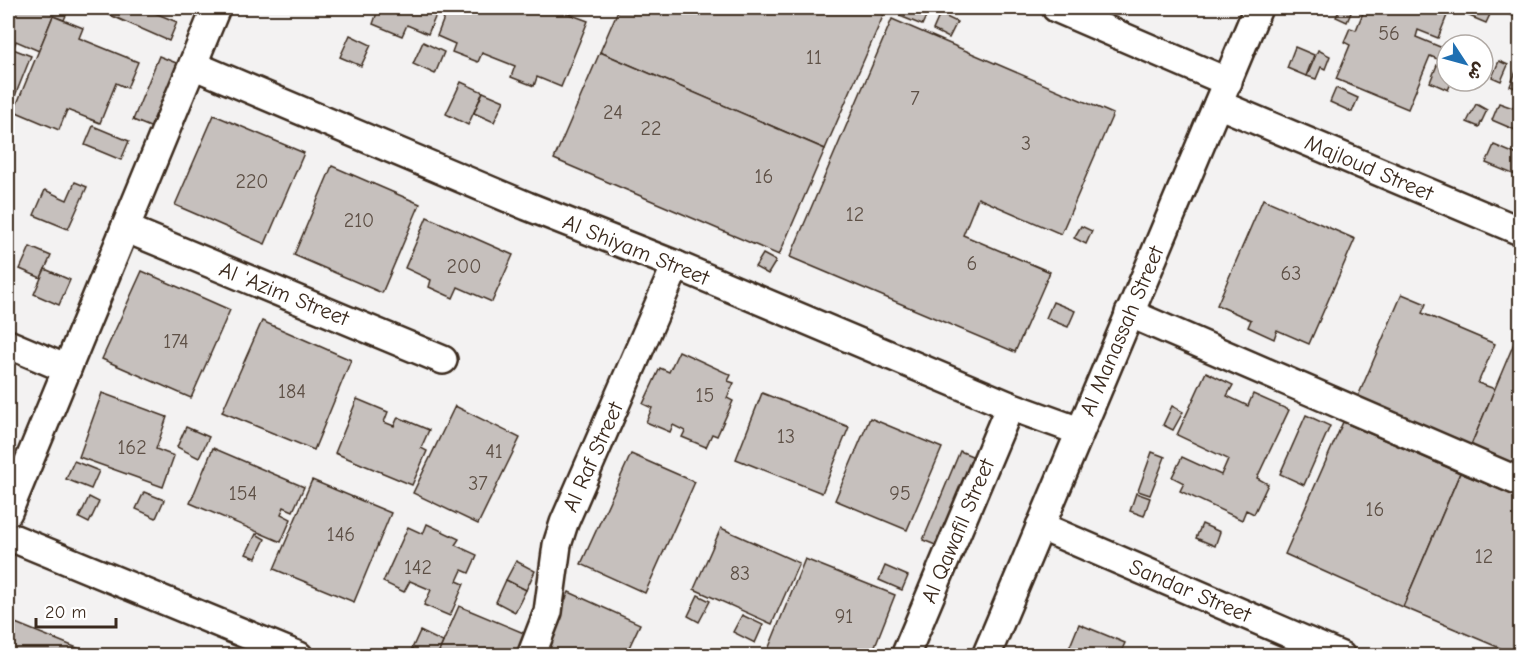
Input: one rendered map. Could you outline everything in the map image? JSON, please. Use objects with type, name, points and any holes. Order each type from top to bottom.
[{"type":"street","points":[[8,512],[216,8]]},
{"type":"street","name":"Majloud Street","points":[[1056,8],[1223,93],[1521,231]]},
{"type":"street","name":"Al Manassah Street","points":[[986,656],[1258,8]]},
{"type":"street","name":"Al Shiyam Street","points":[[193,65],[1010,406],[1079,431]]},
{"type":"street","name":"Al 'Azim Street","points":[[125,228],[443,360]]},
{"type":"street","name":"Al Raf Street","points":[[531,656],[548,612],[557,545],[564,523],[676,265]]},
{"type":"street","points":[[1129,313],[1521,482]]},
{"type":"street","points":[[8,344],[67,369]]},
{"type":"street","name":"Al Qawafil Street","points":[[905,656],[1010,406]]},
{"type":"street","name":"Sandar Street","points":[[1040,526],[1341,656]]},
{"type":"street","points":[[8,536],[299,656]]},
{"type":"building","points":[[8,8],[69,8],[64,20],[53,16],[39,51],[16,41],[13,49],[8,47]]},
{"type":"building","points":[[94,8],[143,8],[177,22],[169,41]]},
{"type":"building","points":[[372,8],[439,8],[428,34],[407,25],[402,36],[373,24],[378,10]]},
{"type":"building","points":[[448,8],[553,8],[588,21],[561,87],[537,77],[534,86],[511,77],[515,66],[482,53],[478,62],[452,52],[455,44],[437,36]]},
{"type":"building","points":[[619,8],[870,8],[884,14],[825,149],[600,52]]},
{"type":"building","points":[[903,8],[930,8],[922,25],[900,16]]},
{"type":"building","points":[[1341,8],[1353,8],[1347,22],[1336,17]]},
{"type":"building","points":[[1365,8],[1450,8],[1440,33],[1435,33],[1435,37],[1418,30],[1416,37],[1435,45],[1435,58],[1430,56],[1408,109],[1336,79],[1350,45],[1344,42],[1350,28],[1356,30]]},
{"type":"building","points":[[1470,8],[1493,8],[1486,23],[1467,15]]},
{"type":"building","points":[[1493,8],[1516,8],[1513,16]]},
{"type":"building","points":[[940,14],[957,22],[949,38],[933,30]]},
{"type":"building","points":[[53,16],[83,28],[79,38],[138,62],[127,88],[116,83],[100,123],[67,110],[59,130],[14,111]]},
{"type":"building","points":[[892,19],[1113,114],[1061,234],[978,198],[963,235],[1050,272],[1015,352],[790,257]]},
{"type":"building","points":[[350,35],[371,45],[361,66],[340,57]]},
{"type":"building","points":[[423,42],[444,52],[435,74],[413,64]]},
{"type":"building","points":[[1295,47],[1314,55],[1306,76],[1287,68]]},
{"type":"building","points":[[13,49],[31,56],[9,111],[8,62]]},
{"type":"building","points":[[1318,50],[1330,56],[1325,69],[1321,67],[1316,79],[1307,76]]},
{"type":"building","points":[[600,52],[825,149],[779,255],[554,159]]},
{"type":"building","points":[[159,56],[181,65],[155,129],[133,120]]},
{"type":"building","points":[[1499,61],[1508,65],[1501,81],[1495,78],[1495,70]]},
{"type":"building","points":[[1520,65],[1520,90],[1510,86]]},
{"type":"building","points":[[1435,70],[1435,84],[1430,82]]},
{"type":"building","points":[[461,82],[483,92],[468,125],[446,114]]},
{"type":"building","points":[[1336,88],[1358,98],[1352,112],[1330,102]]},
{"type":"building","points":[[1520,90],[1520,132],[1492,120],[1499,103],[1513,108]]},
{"type":"building","points":[[483,92],[504,101],[494,122],[474,113]]},
{"type":"building","points":[[1476,104],[1487,110],[1479,127],[1467,122]]},
{"type":"building","points":[[214,115],[304,153],[265,244],[175,205]]},
{"type":"building","points":[[93,126],[129,141],[121,160],[85,145]]},
{"type":"building","points":[[1494,145],[1520,156],[1520,177],[1486,163]]},
{"type":"building","points":[[332,166],[420,204],[382,293],[294,255]]},
{"type":"building","points":[[75,182],[87,187],[68,229],[34,215],[45,190],[67,200]]},
{"type":"building","points":[[1263,199],[1355,239],[1309,344],[1277,330],[1274,339],[1248,327],[1251,320],[1217,305]]},
{"type":"building","points":[[427,217],[513,255],[492,302],[458,287],[453,298],[429,287],[431,280],[405,268]]},
{"type":"building","points":[[1081,226],[1092,231],[1086,244],[1074,238]]},
{"type":"building","points":[[30,247],[51,256],[41,278],[20,269]]},
{"type":"building","points":[[763,254],[776,261],[768,274],[755,267]]},
{"type":"building","points":[[45,269],[70,280],[59,305],[34,294]]},
{"type":"building","points":[[142,271],[230,310],[191,398],[102,359]]},
{"type":"building","points":[[1402,294],[1426,304],[1422,313],[1495,344],[1478,383],[1495,389],[1469,450],[1356,401]]},
{"type":"building","points":[[1053,302],[1075,311],[1068,327],[1046,318]]},
{"type":"building","points":[[262,321],[351,360],[314,450],[222,412]]},
{"type":"building","points":[[1520,329],[1520,472],[1469,450]]},
{"type":"building","points":[[679,351],[731,375],[728,381],[734,383],[727,398],[733,401],[717,436],[712,434],[706,447],[682,437],[685,431],[673,425],[670,432],[646,422],[652,408],[643,404],[660,368],[669,372]]},
{"type":"building","points":[[1206,372],[1233,385],[1227,396],[1248,406],[1253,394],[1289,410],[1257,478],[1268,484],[1254,514],[1246,510],[1242,520],[1180,491],[1184,483],[1172,477],[1182,457],[1221,475],[1228,459],[1177,435]]},
{"type":"building","points":[[102,393],[167,417],[156,449],[174,456],[163,487],[79,457]]},
{"type":"building","points":[[762,393],[849,427],[822,493],[736,459]]},
{"type":"building","points":[[357,399],[388,412],[384,422],[394,426],[398,417],[429,430],[421,448],[427,451],[412,485],[335,453]]},
{"type":"building","points":[[455,406],[520,438],[478,524],[413,493]]},
{"type":"building","points":[[1172,406],[1183,412],[1173,430],[1163,425]]},
{"type":"building","points":[[1306,415],[1330,426],[1304,485],[1280,474]]},
{"type":"building","points":[[870,418],[942,448],[907,530],[835,500]]},
{"type":"building","points":[[1343,422],[1460,473],[1403,607],[1285,554]]},
{"type":"building","points":[[186,427],[209,437],[199,458],[177,447]]},
{"type":"building","points":[[213,448],[304,487],[293,511],[284,507],[281,514],[291,519],[281,542],[190,503]]},
{"type":"building","points":[[960,451],[979,459],[943,548],[923,540]]},
{"type":"building","points":[[1152,452],[1165,457],[1150,495],[1138,491]]},
{"type":"building","points":[[631,454],[695,482],[645,593],[581,564]]},
{"type":"building","points":[[74,461],[99,471],[91,489],[66,479]]},
{"type":"building","points":[[1460,473],[1520,498],[1520,639],[1514,654],[1403,607]]},
{"type":"building","points":[[312,480],[391,513],[354,602],[274,569]]},
{"type":"building","points":[[144,492],[164,500],[156,518],[136,509]]},
{"type":"building","points":[[1136,493],[1150,498],[1144,516],[1130,511]]},
{"type":"building","points":[[89,497],[99,502],[89,523],[79,518]]},
{"type":"building","points":[[427,524],[459,539],[455,545],[477,555],[469,573],[462,570],[457,581],[464,584],[450,616],[424,605],[431,590],[410,581],[404,592],[383,582],[408,527],[423,534]]},
{"type":"building","points":[[1202,524],[1220,532],[1215,546],[1196,538]]},
{"type":"building","points":[[721,528],[799,563],[772,624],[694,589]]},
{"type":"building","points":[[256,534],[265,539],[256,558],[246,554]]},
{"type":"building","points":[[805,559],[895,595],[871,656],[776,656],[767,652]]},
{"type":"building","points":[[516,561],[535,571],[526,590],[506,580]]},
{"type":"building","points":[[885,566],[908,576],[902,590],[879,580]]},
{"type":"building","points":[[506,580],[526,590],[515,612],[496,602]]},
{"type":"building","points":[[569,592],[640,624],[625,656],[540,656]]},
{"type":"building","points":[[698,595],[710,601],[699,622],[688,616]]},
{"type":"building","points":[[459,606],[526,634],[517,656],[437,656]]},
{"type":"building","points":[[742,615],[763,625],[755,643],[733,632]]},
{"type":"building","points":[[8,620],[97,656],[8,656]]},
{"type":"building","points":[[1079,624],[1125,643],[1119,656],[1066,656]]},
{"type":"building","points":[[420,631],[443,642],[437,656],[416,656],[410,653]]}]
